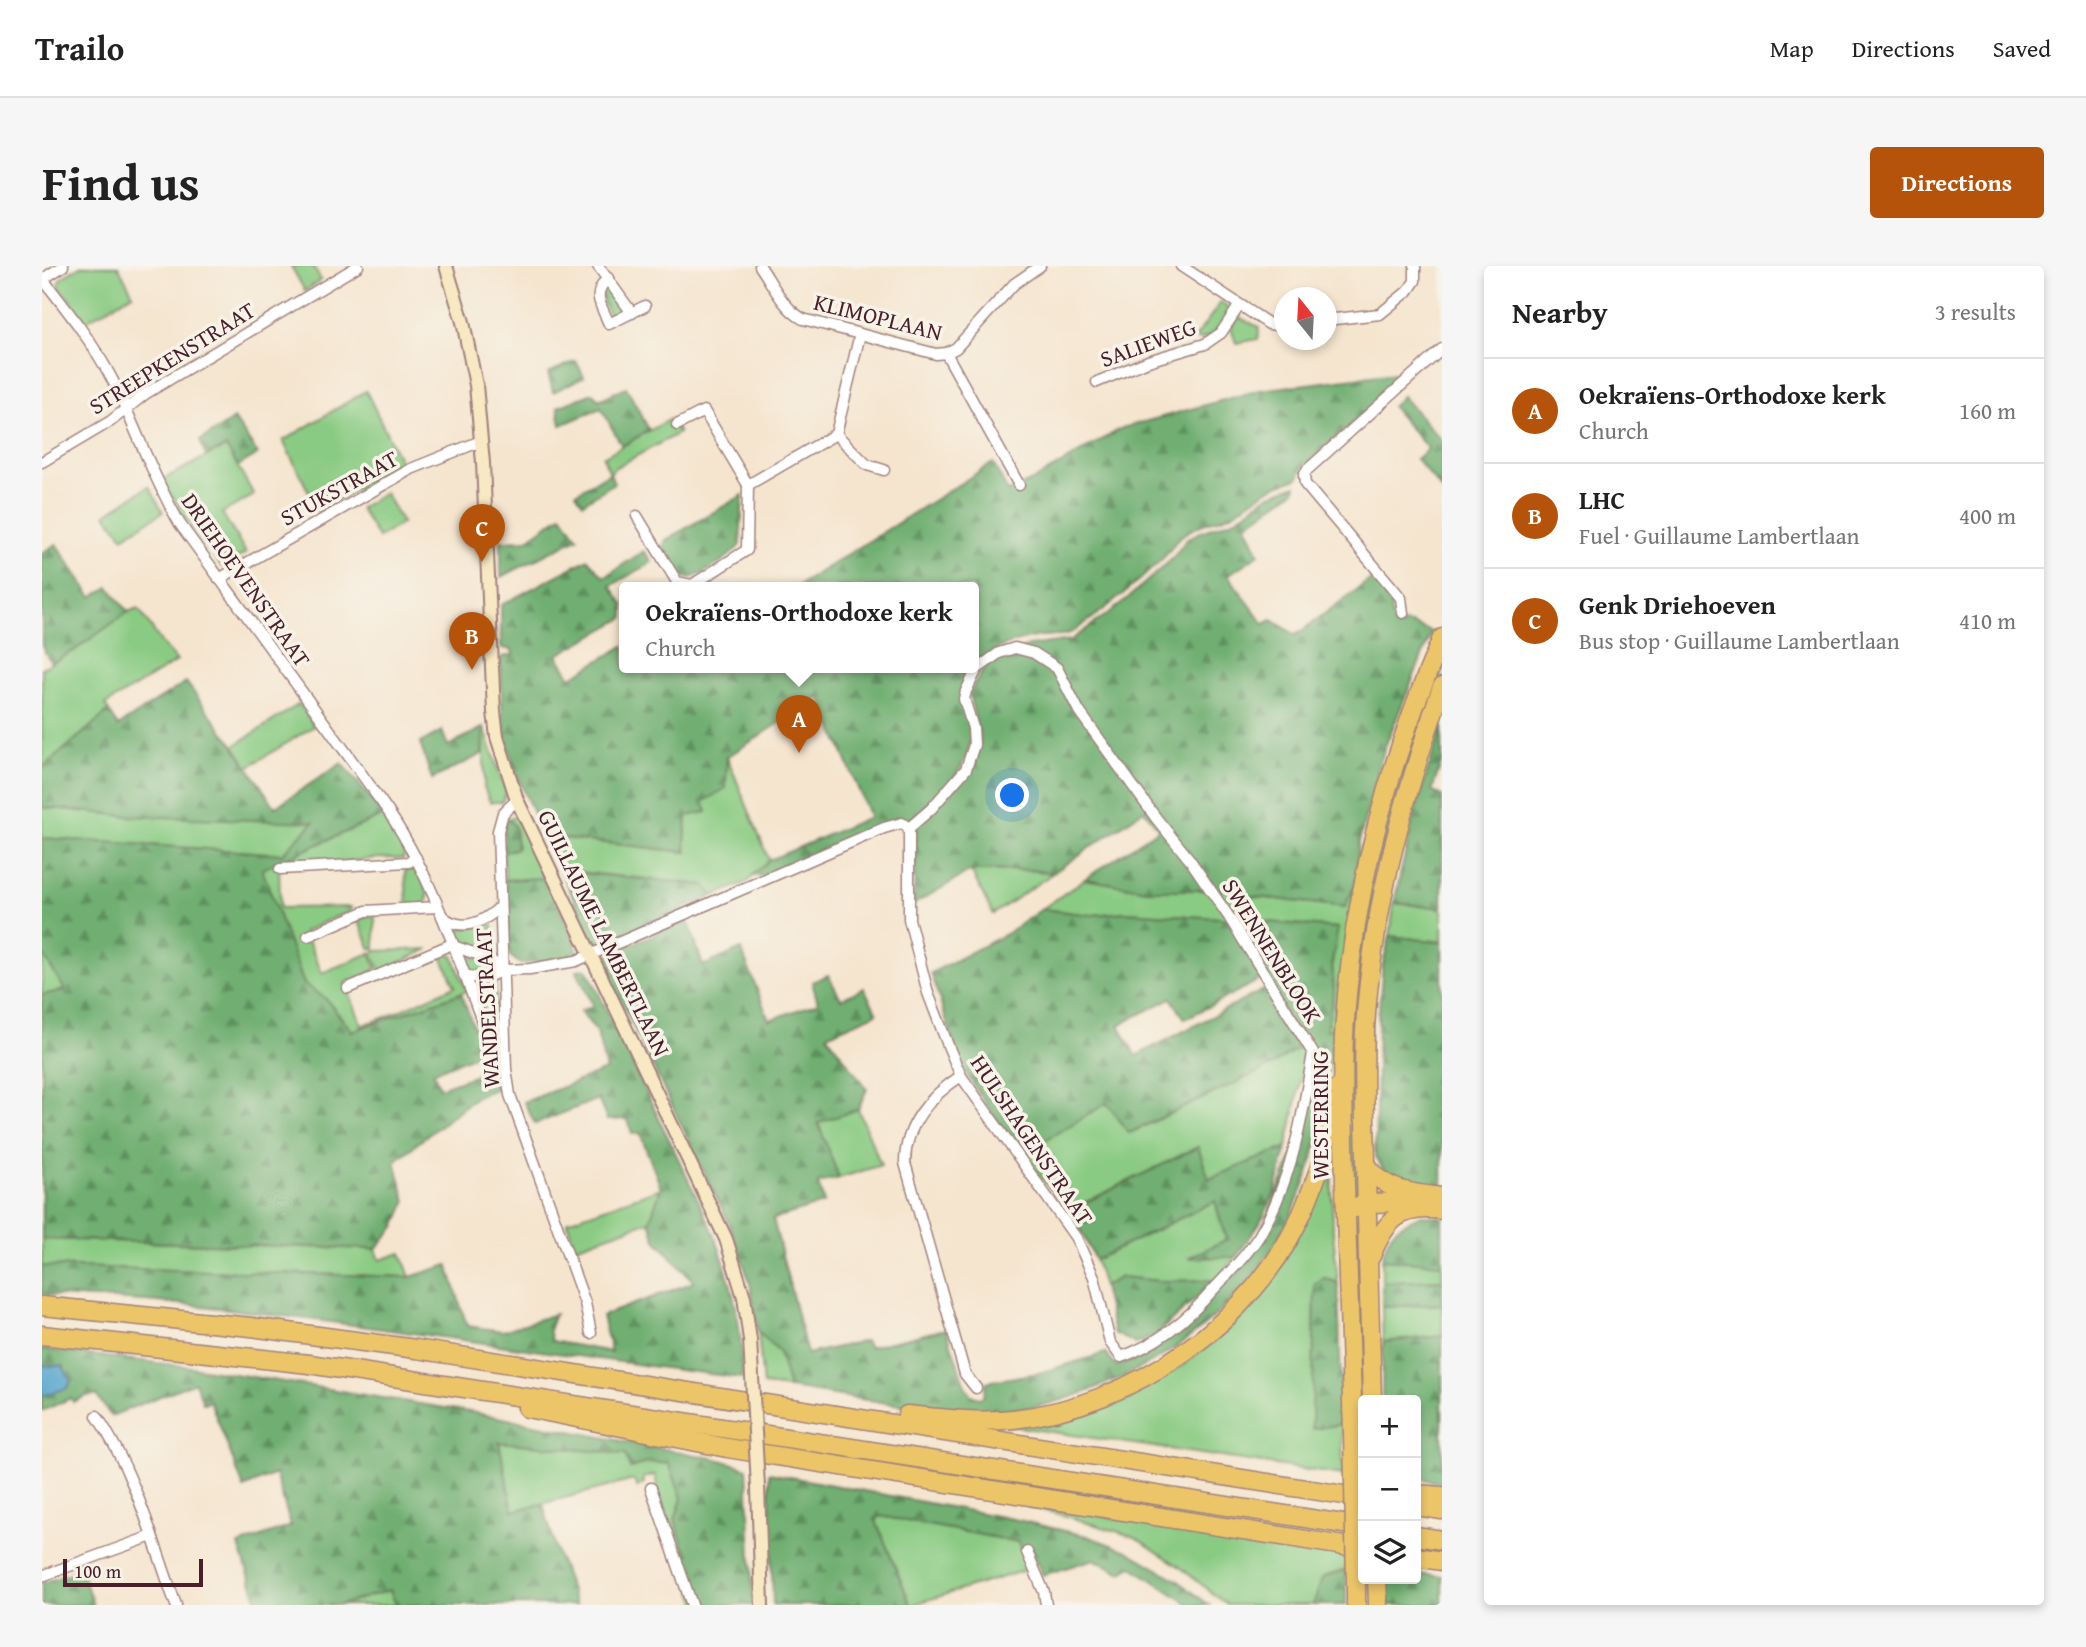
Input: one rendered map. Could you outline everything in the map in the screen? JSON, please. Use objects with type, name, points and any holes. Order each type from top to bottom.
[{"type":"highway","name":"WESTERRING","points":[[1356,1605],[1344,1077],[1349,983],[1372,847],[1399,745],[1442,638]]},
{"type":"highway","name":"WESTERRING","points":[[1372,1395],[1364,1068],[1373,953],[1389,860],[1403,806],[1442,687]]},
{"type":"highway","points":[[863,1419],[901,1415],[1011,1420],[1044,1415],[1116,1391],[1187,1352],[1215,1329],[1243,1300],[1289,1238],[1303,1212],[1322,1158],[1334,1091],[1344,1077]]},
{"type":"highway","points":[[1366,1164],[1379,1181],[1388,1186],[1442,1200]]},
{"type":"highway","points":[[1346,1218],[1366,1203],[1442,1200]]},
{"type":"highway","points":[[1368,1262],[1382,1230],[1395,1217],[1410,1211],[1442,1210]]},
{"type":"highway","points":[[42,1306],[237,1325],[416,1349],[1358,1497]]},
{"type":"highway","points":[[42,1335],[250,1356],[1358,1526]]},
{"type":"highway","points":[[469,1388],[489,1401],[727,1448],[1358,1548]]},
{"type":"highway","points":[[1421,1494],[1442,1496]]},
{"type":"highway","points":[[1421,1507],[1442,1510]]},
{"type":"highway","points":[[1421,1537],[1442,1540]]},
{"type":"highway","points":[[1421,1558],[1442,1561]]},
{"type":"street","points":[[44,284],[64,266]]},
{"type":"street","name":"STREEPKENSTRAAT","points":[[42,462],[111,421],[145,394],[358,266]]},
{"type":"street","name":"GUILLAUME LAMBERTLAAN","points":[[446,266],[469,346],[481,441],[494,712],[500,747],[517,800],[726,1238],[744,1297],[750,1340],[762,1605]]},
{"type":"street","points":[[598,266],[632,313]]},
{"type":"street","name":"KLIMOPLAAN","points":[[760,266],[793,313],[803,319],[936,354],[946,353],[1019,485]]},
{"type":"street","points":[[946,353],[956,348],[1014,284],[1041,266]]},
{"type":"street","points":[[1181,266],[1239,306],[1274,325]]},
{"type":"street","points":[[1337,319],[1380,314],[1391,307],[1415,281],[1415,266]]},
{"type":"street","points":[[608,278],[599,287],[598,294],[609,324],[645,306]]},
{"type":"street","name":"DRIEHOEVENSTRAAT","points":[[44,284],[84,332],[125,408],[160,490],[180,524],[393,816],[416,858],[491,1044],[506,1069]]},
{"type":"street","name":"SALIEWEG","points":[[1097,382],[1148,361],[1205,344],[1221,333],[1239,306]]},
{"type":"street","points":[[748,485],[836,434],[860,334]]},
{"type":"street","points":[[1404,613],[1401,598],[1305,484],[1304,475],[1442,349]]},
{"type":"street","points":[[677,425],[704,411],[748,485],[747,550],[696,582]]},
{"type":"street","points":[[836,434],[867,465],[884,470]]},
{"type":"street","name":"STUKSTRAAT","points":[[219,579],[411,469],[481,441]]},
{"type":"street","points":[[637,516],[677,582]]},
{"type":"street","name":"SWENNENBLOOK","points":[[979,669],[999,653],[1015,648],[1034,653],[1057,668],[1079,711],[1156,818],[1190,860],[1313,1053],[1293,1154],[1279,1194],[1258,1236],[1199,1306],[1161,1338],[1143,1349],[1121,1357]]},
{"type":"street","name":"SWENNENBLOOK","points":[[909,828],[931,809],[967,769],[974,746],[973,728],[964,699],[976,673]]},
{"type":"street","name":"WANDELSTRAAT","points":[[517,800],[503,813],[500,820],[506,1069],[510,1095],[585,1303],[591,1333]]},
{"type":"street","points":[[464,975],[483,979],[503,970],[530,969],[576,961],[884,828],[902,823],[909,828]]},
{"type":"street","name":"HULSHAGENSTRAAT","points":[[909,828],[909,919],[928,993],[961,1076],[1076,1238],[1094,1277],[1110,1342],[1121,1357]]},
{"type":"street","points":[[280,869],[409,862],[416,858]]},
{"type":"street","points":[[308,936],[366,911],[439,910],[453,923],[468,925],[484,920],[500,907]]},
{"type":"street","points":[[348,988],[453,945],[488,958],[503,970]]},
{"type":"street","points":[[961,1076],[946,1085],[921,1113],[905,1147],[905,1163],[965,1374],[976,1388]]},
{"type":"street","points":[[97,1416],[108,1432],[135,1487],[176,1605]]},
{"type":"street","points":[[651,1488],[692,1605]]},
{"type":"street","points":[[42,1576],[152,1536]]},
{"type":"street","points":[[1027,1552],[1044,1592],[1046,1605]]},
{"type":"green space","points":[[80,266],[118,266],[133,294],[86,321],[59,286],[60,279]]},
{"type":"green space","points":[[291,266],[313,266],[321,280],[305,291]]},
{"type":"green space","points":[[611,289],[625,310],[613,318],[602,297],[602,290]]},
{"type":"green space","points":[[1221,302],[1229,312],[1224,322],[1209,336],[1199,340],[1195,338]]},
{"type":"green space","points":[[1240,318],[1259,327],[1258,339],[1236,343],[1231,327]]},
{"type":"green space","points":[[576,361],[584,377],[553,392],[548,373]]},
{"type":"green space","points":[[1395,373],[1399,382],[1305,465],[1298,478],[1273,487],[1233,513],[1186,533],[1143,577],[1072,632],[1020,640],[997,649],[979,662],[979,582],[804,582],[993,463],[1008,492],[1032,481],[1122,428],[1260,390]]},
{"type":"green space","points":[[626,387],[649,430],[622,446],[601,408],[561,425],[558,407],[593,393],[599,400]]},
{"type":"green space","points":[[366,391],[403,467],[375,478],[319,512],[283,441]]},
{"type":"green space","points":[[1402,396],[1442,441],[1442,490],[1416,459],[1428,449],[1392,407]]},
{"type":"green space","points":[[234,419],[258,454],[238,466],[226,447],[206,456],[200,441]]},
{"type":"green space","points":[[670,419],[679,433],[614,468],[610,473],[603,457]]},
{"type":"green space","points":[[226,446],[254,495],[222,513],[246,553],[222,567],[186,519],[162,480]]},
{"type":"green space","points":[[610,473],[614,483],[583,503],[576,493]]},
{"type":"green space","points":[[1296,485],[1295,490],[1246,525],[1259,554],[1228,575],[1264,624],[1272,620],[1296,635],[1371,579],[1391,603],[1391,614],[1396,623],[1411,624],[1432,632],[1384,749],[1359,842],[1355,885],[1345,907],[1248,896],[1226,890],[1147,890],[1085,879],[1159,829],[1144,810],[1053,873],[1030,870],[971,871],[914,904],[916,825],[972,761],[980,741],[969,693],[985,667],[1001,656],[1029,646],[1071,640],[1120,605],[1172,559],[1186,540],[1236,519],[1269,495]]},
{"type":"green space","points":[[149,486],[163,512],[123,537],[106,514]]},
{"type":"green space","points":[[385,493],[402,523],[378,538],[360,508]]},
{"type":"green space","points":[[743,495],[740,545],[705,572],[689,578],[679,575],[662,550],[666,540]]},
{"type":"green space","points":[[562,515],[578,538],[501,577],[501,541],[526,540]]},
{"type":"green space","points":[[56,544],[92,597],[109,587],[128,612],[72,652],[51,663],[42,646],[42,553]]},
{"type":"green space","points":[[644,551],[652,562],[611,586],[619,598],[619,621],[557,655],[571,677],[619,649],[619,673],[970,673],[962,695],[970,742],[955,776],[910,821],[897,817],[761,876],[752,876],[769,860],[870,817],[820,697],[727,757],[726,788],[703,802],[707,812],[687,816],[687,852],[543,836],[513,766],[502,717],[501,657],[513,655],[512,650],[501,648],[501,605],[588,559],[604,577]]},
{"type":"green space","points":[[138,608],[177,661],[105,705],[109,711],[42,768],[42,668],[74,651],[128,612]]},
{"type":"green space","points":[[1442,654],[1442,674],[1433,694],[1380,877],[1360,1197],[1351,1197],[1349,1115],[1352,1011],[1365,914],[1395,782]]},
{"type":"green space","points":[[186,682],[275,807],[342,763],[384,815],[262,869],[304,984],[325,998],[352,1031],[461,993],[483,1052],[433,1072],[440,1088],[490,1070],[497,1088],[476,1097],[395,1161],[406,1202],[395,1227],[376,1249],[42,1239],[42,995],[65,990],[42,953],[42,838],[282,854],[314,822],[127,816],[42,807],[42,768],[109,711],[118,726]]},
{"type":"green space","points":[[299,704],[314,726],[248,767],[234,746]]},
{"type":"green space","points":[[1442,725],[1442,760],[1432,791],[1442,796],[1442,908],[1394,903],[1414,814]]},
{"type":"green space","points":[[484,727],[506,793],[502,802],[490,802],[484,787]]},
{"type":"green space","points":[[484,727],[482,754],[432,779],[420,743],[442,731],[448,746]]},
{"type":"green space","points":[[727,757],[769,860],[747,882],[713,896],[705,885],[560,870],[543,836],[687,852],[687,815],[707,812],[702,802]]},
{"type":"green space","points":[[42,807],[127,816],[315,821],[282,854],[42,838]]},
{"type":"green space","points":[[384,815],[406,849],[403,859],[381,858],[331,863],[316,861],[315,864],[297,862],[297,865],[292,862],[279,863],[280,908],[351,907],[351,911],[304,932],[322,973],[370,953],[377,969],[362,976],[363,979],[357,978],[345,983],[362,1025],[455,986],[441,954],[446,952],[453,956],[467,991],[352,1031],[325,998],[304,984],[261,869]]},
{"type":"green space","points":[[517,817],[544,878],[505,880],[504,852],[517,848],[515,827],[508,818]]},
{"type":"green space","points":[[508,818],[515,827],[517,848],[504,852],[504,825]]},
{"type":"green space","points":[[405,869],[418,871],[428,894],[425,904],[407,902]]},
{"type":"green space","points":[[1030,870],[1053,873],[993,914],[971,871]]},
{"type":"green space","points":[[561,871],[705,885],[713,896],[600,944],[592,938]]},
{"type":"green space","points":[[544,878],[572,934],[578,953],[521,964],[510,956],[505,880]]},
{"type":"green space","points":[[1085,879],[1147,890],[1226,890],[1248,896],[1345,907],[1355,885],[1333,1028],[1326,1031],[1334,992],[1332,963],[1337,928],[1126,912],[1092,915],[1042,909]]},
{"type":"green space","points":[[1394,903],[1442,908],[1442,942],[1390,936]]},
{"type":"green space","points":[[1042,909],[1092,915],[1126,912],[1338,928],[1332,963],[1334,992],[1326,1030],[1333,1028],[1324,1112],[1305,1181],[1288,1220],[1267,1256],[1241,1289],[1212,1319],[1179,1345],[1142,1367],[1076,1396],[1027,1408],[968,1411],[908,1406],[789,1388],[779,1352],[758,1332],[750,1283],[730,1225],[602,962],[608,954],[688,920],[703,966],[741,949],[769,1020],[818,1003],[812,982],[828,975],[841,999],[864,988],[877,1013],[827,1035],[867,1089],[858,1109],[818,1123],[839,1178],[818,1183],[824,1203],[773,1219],[807,1354],[865,1341],[869,1347],[946,1329],[965,1386],[971,1395],[979,1398],[984,1396],[986,1382],[1039,1373],[1106,1353],[1116,1366],[1140,1357],[1172,1335],[1255,1247],[1302,1134],[1318,1054],[1306,1053],[1302,1045],[1271,1066],[1129,1133],[1107,1103],[1022,1154],[960,1063],[931,973],[1006,934]],"holes":[[[1263,978],[1269,987],[1136,1056],[1119,1025],[1171,998],[1185,1019]]]},
{"type":"green space","points":[[375,916],[375,949],[371,949],[358,920]]},
{"type":"green space","points":[[489,922],[493,926],[493,954],[471,948],[461,942],[455,933],[457,929]]},
{"type":"green space","points":[[1390,936],[1442,942],[1442,1191],[1393,1183],[1375,1157],[1378,1020],[1383,963]]},
{"type":"green space","points":[[429,949],[381,971],[372,953],[376,951]]},
{"type":"green space","points":[[42,953],[65,990],[42,995]]},
{"type":"green space","points":[[467,955],[488,961],[493,970],[484,976],[474,974],[465,968],[463,959]]},
{"type":"green space","points":[[587,969],[713,1231],[735,1303],[741,1340],[742,1378],[269,1314],[161,1302],[42,1295],[42,1266],[410,1277],[448,1265],[467,1326],[503,1331],[555,1314],[549,1330],[552,1341],[611,1352],[602,1316],[694,1282],[656,1240],[650,1221],[661,1188],[640,1133],[632,1134],[628,1119],[607,1120],[598,1099],[535,1124],[524,1102],[606,1070],[597,1032],[580,1011],[593,1006],[577,970]]},
{"type":"green space","points":[[495,979],[498,1050],[470,981]]},
{"type":"green space","points":[[1302,1045],[1306,1053],[1287,1147],[1208,1179],[1198,1147],[1068,1211],[1022,1154],[1107,1103],[1130,1133],[1271,1066]]},
{"type":"green space","points":[[858,1109],[881,1165],[839,1178],[818,1123]]},
{"type":"green space","points":[[1198,1147],[1209,1179],[1287,1147],[1275,1193],[1259,1224],[1236,1257],[1188,1258],[1226,1240],[1215,1201],[1095,1260],[1068,1211]]},
{"type":"green space","points":[[1331,1149],[1333,1231],[1338,1283],[1325,1278],[1312,1429],[1342,1424],[1343,1475],[1005,1425],[1119,1397],[1182,1366],[1232,1326],[1274,1276],[1296,1236]]},
{"type":"green space","points":[[661,1188],[650,1221],[575,1247],[567,1221]]},
{"type":"green space","points":[[1215,1201],[1226,1240],[1190,1257],[1236,1257],[1216,1280],[1160,1281],[1121,1277],[1103,1287],[1095,1260]]},
{"type":"green space","points":[[1360,1214],[1365,1395],[1358,1395],[1353,1223]]},
{"type":"green space","points":[[1421,1215],[1442,1217],[1442,1264],[1382,1259],[1390,1235],[1404,1223]]},
{"type":"green space","points":[[42,1239],[376,1249],[380,1260],[401,1253],[410,1277],[42,1266]]},
{"type":"green space","points":[[1382,1259],[1442,1264],[1442,1280],[1382,1282]]},
{"type":"green space","points":[[1121,1277],[1160,1281],[1216,1280],[1155,1336],[1136,1344],[1114,1333],[1103,1287]]},
{"type":"green space","points":[[1324,1278],[1338,1283],[1342,1424],[1312,1429],[1315,1283]]},
{"type":"green space","points":[[1442,1280],[1442,1304],[1382,1307],[1382,1282]]},
{"type":"green space","points":[[1442,1304],[1442,1336],[1383,1342],[1382,1307]]},
{"type":"green space","points":[[758,1332],[779,1352],[789,1388],[763,1385]]},
{"type":"green space","points":[[1442,1336],[1442,1483],[1421,1477],[1421,1395],[1382,1395],[1383,1342]]},
{"type":"green space","points":[[42,1349],[191,1367],[476,1413],[717,1459],[747,1468],[753,1605],[703,1605],[675,1520],[682,1498],[669,1464],[650,1462],[630,1468],[625,1454],[499,1442],[513,1511],[543,1504],[576,1605],[396,1605],[390,1590],[340,1605],[259,1605],[239,1545],[291,1526],[275,1474],[244,1488],[210,1401],[203,1403],[195,1382],[111,1416],[96,1395],[73,1402],[71,1398],[42,1411],[42,1396],[67,1388],[63,1366],[42,1365]]},
{"type":"green space","points":[[499,1442],[625,1454],[631,1468],[650,1462],[669,1464],[682,1498],[675,1520],[703,1605],[698,1605],[659,1495],[655,1475],[643,1478],[644,1483],[637,1487],[634,1480],[513,1511]]},
{"type":"green space","points":[[769,1473],[1018,1520],[1087,1536],[1127,1551],[1177,1580],[1209,1605],[1190,1605],[1131,1566],[1122,1573],[1094,1559],[1043,1575],[1030,1550],[1023,1552],[1019,1542],[880,1516],[876,1521],[911,1605],[773,1605]]},
{"type":"green space","points":[[1030,1505],[1346,1553],[1346,1570],[1323,1577],[1313,1605],[1227,1605],[1180,1567],[1135,1537],[1029,1507]]},
{"type":"green space","points":[[880,1516],[1019,1542],[1029,1569],[911,1605],[876,1521]]},
{"type":"green space","points":[[81,1570],[93,1605],[42,1605],[42,1583]]},
{"type":"green space","points":[[1346,1570],[1346,1605],[1313,1605],[1323,1577]]},
{"type":"green space","points":[[1421,1574],[1442,1576],[1442,1605],[1388,1605],[1387,1584],[1421,1584]]},
{"type":"green space","points":[[390,1590],[396,1605],[340,1605]]},
{"type":"water","points":[[42,1365],[63,1366],[71,1382],[67,1388],[42,1396]]},
{"type":"place","name":"Genk Driehoeven","points":[[482,562]]},
{"type":"place","name":"LHC","points":[[472,670]]},
{"type":"place","name":"Oekraïens-Orthodoxe kerk","points":[[799,753]]}]
